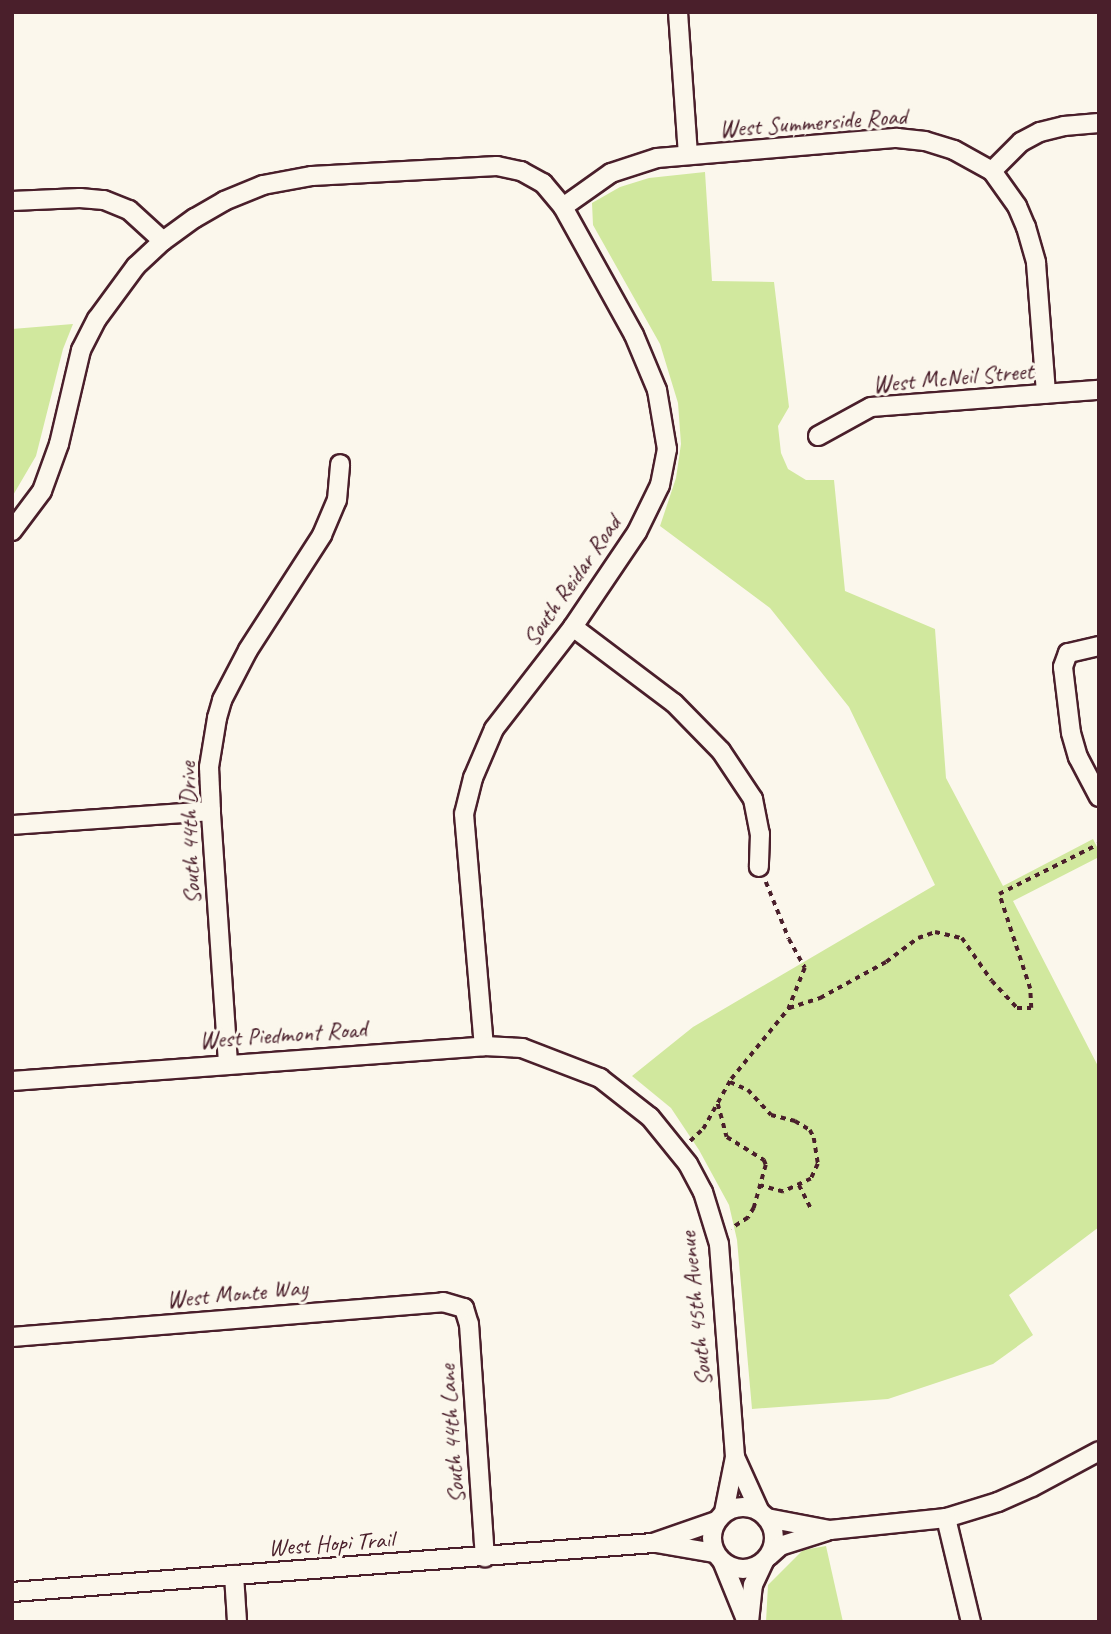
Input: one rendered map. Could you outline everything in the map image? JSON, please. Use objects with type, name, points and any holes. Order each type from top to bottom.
[{"type":"street","points":[[678,12],[688,156]]},
{"type":"street","points":[[1046,394],[1036,263],[1031,241],[1017,206],[992,171],[1021,142],[1040,132],[1064,126],[1099,123]]},
{"type":"street","name":"West Summerside Road","points":[[563,207],[591,185],[633,164],[688,156],[897,138],[954,149],[992,171]]},
{"type":"street","name":"South Reidar Road","points":[[163,241],[224,201],[289,180],[497,166],[521,171],[543,183],[563,207],[634,335],[657,390],[667,449],[660,485],[650,511],[622,558],[573,627],[494,729],[473,778],[464,814],[484,1046]]},
{"type":"street","points":[[12,201],[80,198],[104,200],[129,210],[163,241],[136,266],[97,319],[81,350],[59,444],[42,491],[12,531]]},
{"type":"street","name":"West McNeil Street","points":[[818,436],[871,407],[1099,390]]},
{"type":"street","name":"South 44th Drive","points":[[228,1063],[209,767],[222,700],[248,650],[322,535],[337,500],[340,464]]},
{"type":"street","points":[[573,627],[674,703],[721,751],[753,799],[760,834],[760,867]]},
{"type":"street","points":[[1099,646],[1068,653],[1063,667],[1071,733],[1078,757],[1099,797]]},
{"type":"street","points":[[12,825],[211,811]]},
{"type":"street","name":"West Piedmont Road","points":[[12,1081],[484,1046],[522,1048],[557,1059]]},
{"type":"street","name":"South 45th Avenue","points":[[557,1059],[600,1078],[629,1098],[678,1152],[703,1192],[716,1235],[735,1457],[720,1517]]},
{"type":"street","name":"West Monte Way","points":[[12,1337],[443,1302],[464,1308]]},
{"type":"street","name":"South 44th Lane","points":[[464,1308],[469,1324],[485,1557]]},
{"type":"street","name":"West Hopi Trail","points":[[653,1543],[719,1558],[744,1570],[767,1558],[780,1546],[830,1530],[946,1518],[998,1502],[1099,1451]]},
{"type":"street","name":"South 45th Avenue","points":[[735,1457],[763,1515]]},
{"type":"street","name":"West Hopi Trail","points":[[12,1592],[653,1543],[742,1507],[763,1515],[830,1530]]},
{"type":"street","points":[[748,1622],[753,1585],[767,1558],[774,1536],[763,1515]]},
{"type":"street","points":[[720,1517],[711,1537],[748,1622]]},
{"type":"street","points":[[946,1518],[971,1622]]},
{"type":"street","points":[[234,1575],[237,1622]]},
{"type":"path","points":[[789,1008],[820,998],[886,962],[918,937],[935,932],[962,938],[992,981],[1017,1008],[1031,1008],[1030,989],[999,894],[1099,844]]},
{"type":"path","points":[[678,1152],[703,1129],[730,1082],[789,1008],[790,1000],[803,979],[804,968],[760,867]]},
{"type":"path","points":[[730,1082],[748,1090],[771,1115],[795,1121],[810,1130],[818,1164],[811,1179],[783,1192],[761,1186]]},
{"type":"path","points":[[716,1235],[748,1218],[761,1186],[764,1160],[727,1137],[722,1109],[718,1104]]},
{"type":"path","points":[[799,1185],[811,1209]]},
{"type":"green space","points":[[705,172],[712,281],[774,282],[789,407],[778,426],[781,453],[788,469],[806,480],[834,480],[845,591],[935,629],[946,778],[1003,886],[1093,839],[1099,851],[1099,857],[1013,901],[1099,1068],[1099,1227],[1009,1295],[1033,1335],[993,1364],[888,1399],[752,1409],[737,1240],[729,1205],[699,1150],[671,1108],[632,1076],[693,1027],[935,885],[849,707],[770,608],[660,526],[676,478],[681,444],[678,403],[660,344],[593,225],[592,203],[620,187],[649,178]]},
{"type":"green space","points":[[73,324],[63,349],[36,456],[12,497],[12,329]]},
{"type":"green space","points":[[826,1546],[843,1622],[766,1622],[768,1585],[803,1550]]}]
